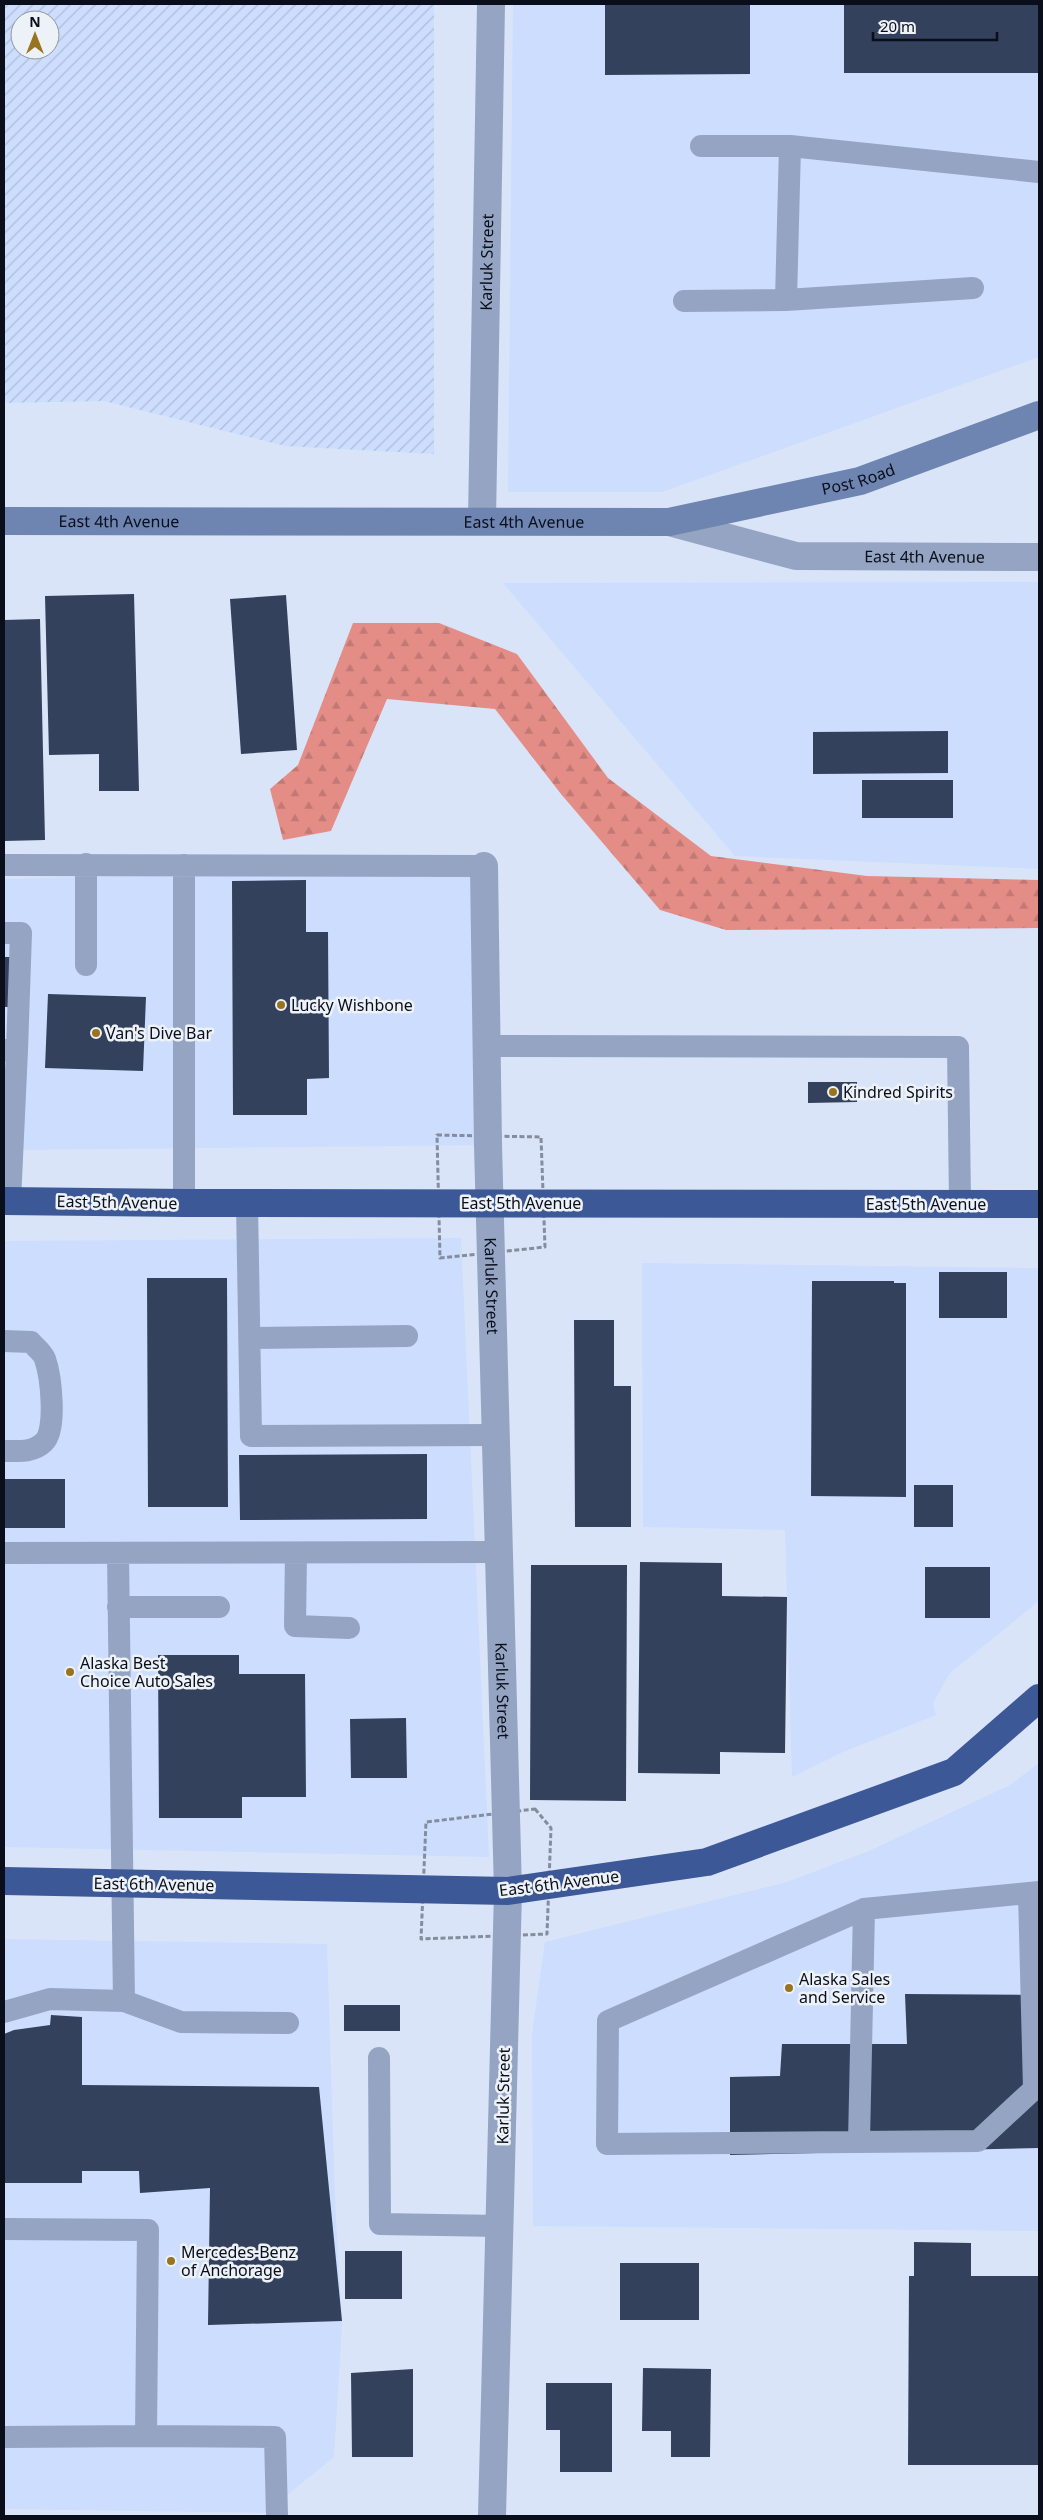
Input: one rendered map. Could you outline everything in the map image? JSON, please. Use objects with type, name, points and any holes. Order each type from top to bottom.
[{"type":"highway","name":"East 5th Avenue","points":[[7,1201],[184,1204],[1039,1204]]},
{"type":"highway","name":"East 6th Avenue","points":[[4,1881],[508,1891],[707,1862],[954,1772],[1039,1698]]},
{"type":"main road","name":"Post Road","points":[[669,522],[860,481],[1039,415]]},
{"type":"main road","name":"East 4th Avenue","points":[[4,521],[482,520],[669,522]]},
{"type":"street","name":"Karluk Street","points":[[482,520],[491,4]]},
{"type":"street","name":"East 4th Avenue","points":[[669,522],[796,556],[1039,557]]},
{"type":"street","name":"Karluk Street","points":[[484,866],[490,1203],[508,1891],[492,2516]]},
{"type":"lane","points":[[701,146],[790,146],[1039,172]]},
{"type":"lane","points":[[786,300],[790,146]]},
{"type":"lane","points":[[684,301],[786,300],[973,288]]},
{"type":"lane","points":[[86,864],[86,965]]},
{"type":"lane","points":[[4,865],[484,866]]},
{"type":"lane","points":[[184,865],[184,1204]]},
{"type":"lane","points":[[4,933],[21,933],[10,1050],[7,1201]]},
{"type":"lane","points":[[487,1046],[958,1047],[960,1204]]},
{"type":"lane","points":[[247,1203],[251,1436],[496,1435]]},
{"type":"lane","points":[[250,1338],[407,1336]]},
{"type":"lane","points":[[4,1341],[31,1342],[45,1358],[50,1380],[52,1428],[45,1442],[29,1451],[4,1451]]},
{"type":"lane","points":[[4,1553],[499,1552]]},
{"type":"lane","points":[[296,1553],[295,1626],[349,1628]]},
{"type":"lane","points":[[118,1554],[124,1883],[124,2001]]},
{"type":"lane","points":[[118,1606],[219,1607]]},
{"type":"lane","points":[[1034,1892],[1034,2089],[978,2141],[606,2144],[608,2021],[864,1909],[1034,1892]]},
{"type":"lane","points":[[859,2142],[864,1909]]},
{"type":"lane","points":[[4,2012],[50,1999],[124,2001],[181,2022],[288,2023]]},
{"type":"lane","points":[[379,2058],[380,2224],[500,2226]]},
{"type":"lane","points":[[4,2229],[148,2230],[146,2436]]},
{"type":"lane","points":[[4,2437],[275,2437],[277,2516]]},
{"type":"shaded area","points":[[4,4],[434,4],[434,454],[285,446],[104,401],[4,403]]},
{"type":"shaded area","points":[[513,4],[1039,4],[1039,357],[662,492],[508,492]]},
{"type":"shaded area","points":[[1039,582],[1039,869],[735,856],[503,583]]},
{"type":"shaded area","points":[[484,866],[488,1145],[4,1150],[4,879]]},
{"type":"shaded area","points":[[461,1238],[489,1857],[4,1847],[4,1241]]},
{"type":"shaded area","points":[[642,1263],[1039,1268],[1039,1601],[950,1673],[933,1703],[936,1715],[843,1752],[792,1777],[785,1530],[643,1527]]},
{"type":"shaded area","name":"Alaska Sales and Service","points":[[1039,1763],[1039,2231],[533,2226],[532,2034],[545,1942],[787,1882],[869,1851],[1010,1785]]},
{"type":"shaded area","name":"Mercedes-Benz of Anchorage","points":[[4,1939],[327,1944],[335,2200],[342,2325],[334,2457],[265,2513],[4,2509]]},
{"type":"green space","points":[[353,623],[439,623],[517,654],[608,778],[711,856],[867,876],[1039,880],[1039,928],[726,930],[660,910],[561,794],[495,709],[387,699],[331,831],[283,840],[270,789],[298,765]]},
{"type":"building","points":[[605,4],[750,4],[750,74],[605,75]]},
{"type":"building","points":[[844,4],[1039,4],[1039,73],[844,73]]},
{"type":"building","points":[[134,594],[139,791],[99,791],[99,754],[49,755],[45,596]]},
{"type":"building","points":[[286,595],[297,750],[241,754],[230,599]]},
{"type":"building","points":[[40,619],[45,840],[4,841],[4,620]]},
{"type":"building","points":[[948,731],[948,773],[813,774],[813,732]]},
{"type":"building","points":[[862,780],[953,780],[953,818],[862,818]]},
{"type":"building","name":"Lucky Wishbone","points":[[306,880],[306,932],[328,932],[329,1078],[307,1079],[307,1115],[233,1115],[232,881]]},
{"type":"building","points":[[4,957],[12,957],[12,1007],[4,1007]]},
{"type":"building","name":"Van's Dive Bar","points":[[48,994],[146,997],[143,1071],[45,1068]]},
{"type":"building","name":"Kindred Spirits","points":[[808,1082],[857,1082],[857,1102],[808,1103]]},
{"type":"building","points":[[939,1272],[1007,1272],[1007,1318],[939,1318]]},
{"type":"building","points":[[147,1278],[227,1278],[228,1507],[148,1507]]},
{"type":"building","points":[[812,1281],[894,1281],[894,1283],[906,1283],[906,1497],[811,1496]]},
{"type":"building","points":[[574,1320],[614,1320],[614,1386],[631,1386],[631,1527],[575,1527]]},
{"type":"building","points":[[427,1454],[427,1519],[240,1520],[239,1455]]},
{"type":"building","points":[[4,1479],[65,1479],[65,1528],[4,1528]]},
{"type":"building","points":[[914,1485],[953,1485],[953,1527],[914,1527]]},
{"type":"building","points":[[640,1562],[722,1563],[722,1596],[787,1597],[785,1753],[720,1752],[720,1774],[638,1773]]},
{"type":"building","points":[[531,1565],[627,1565],[626,1801],[530,1800]]},
{"type":"building","points":[[925,1567],[990,1567],[990,1618],[925,1618]]},
{"type":"building","points":[[158,1655],[239,1655],[239,1674],[305,1674],[306,1797],[242,1797],[242,1818],[159,1818]]},
{"type":"building","points":[[406,1718],[407,1778],[351,1778],[350,1719]]},
{"type":"building","points":[[905,1994],[1039,1995],[1039,2148],[730,2155],[730,2077],[780,2076],[782,2044],[907,2044]]},
{"type":"building","points":[[344,2005],[400,2005],[400,2031],[344,2031]]},
{"type":"building","points":[[51,2015],[82,2017],[82,2085],[319,2087],[342,2321],[208,2325],[210,2188],[140,2193],[139,2171],[82,2171],[82,2183],[4,2183],[4,2034],[14,2030],[50,2025]]},
{"type":"building","points":[[914,2242],[971,2243],[971,2276],[1039,2276],[1039,2465],[908,2465],[909,2276],[914,2276]]},
{"type":"building","points":[[345,2251],[402,2251],[402,2299],[345,2299]]},
{"type":"building","points":[[620,2263],[699,2263],[699,2320],[620,2320]]},
{"type":"building","points":[[643,2368],[711,2369],[710,2457],[671,2457],[671,2431],[642,2431]]},
{"type":"building","points":[[413,2369],[413,2457],[352,2457],[351,2373]]},
{"type":"building","points":[[546,2383],[612,2383],[612,2472],[560,2472],[560,2430],[546,2430]]},
{"type":"place","name":"Lucky Wishbone","points":[[281,1005]]},
{"type":"place","name":"Van's Dive Bar","points":[[96,1033]]},
{"type":"place","name":"Kindred Spirits","points":[[833,1092]]},
{"type":"place","name":"Alaska Best Choice Auto Sales","points":[[70,1672]]},
{"type":"place","name":"Alaska Sales and Service","points":[[789,1988]]},
{"type":"place","name":"Mercedes-Benz of Anchorage","points":[[171,2261]]}]
